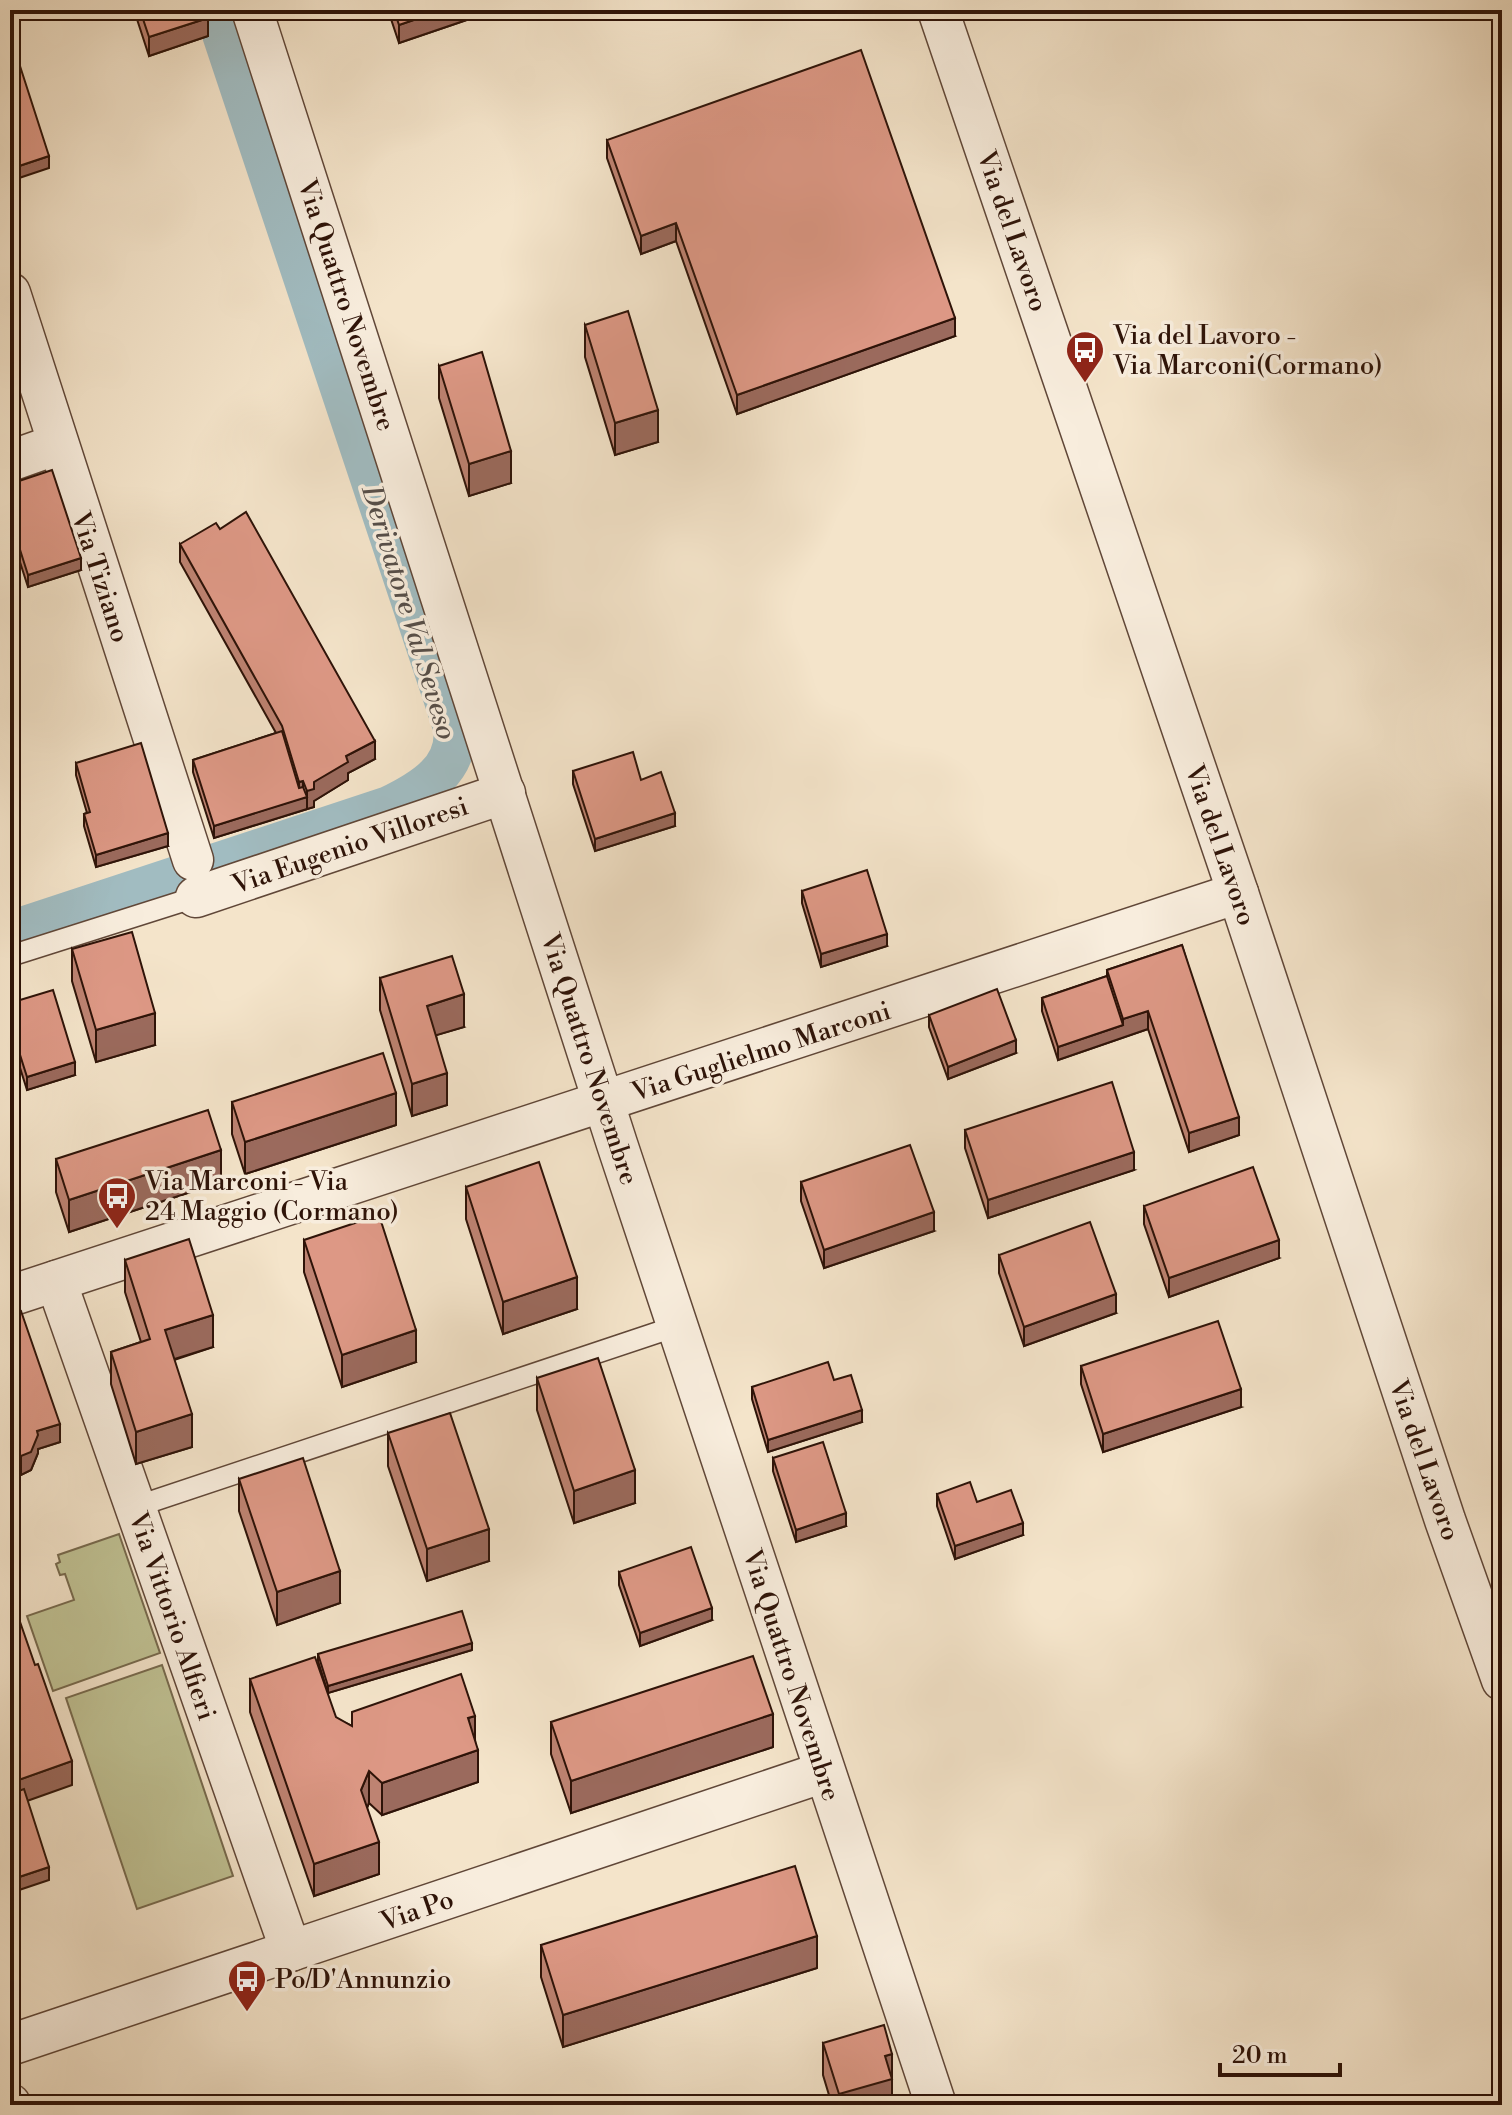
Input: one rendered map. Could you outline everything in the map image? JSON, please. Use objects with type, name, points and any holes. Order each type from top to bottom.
[{"type":"street","name":"Via Quattro Novembre","points":[[252,10],[677,1326],[936,2105]]},
{"type":"street","name":"Via del Lavoro","points":[[938,10],[1238,893],[1445,1520],[1502,1680]]},
{"type":"street","name":"Via Tiziano","points":[[10,293],[194,879]]},
{"type":"street","points":[[10,461],[58,444]]},
{"type":"street","name":"Via Eugenio Villoresi","points":[[194,879],[505,793]]},
{"type":"street","name":"Via Guglielmo Marconi","points":[[10,1296],[1238,893]]},
{"type":"street","name":"Via Vittorio Alfieri","points":[[56,1281],[291,1951]]},
{"type":"street","name":"Via Po","points":[[10,2045],[824,1772]]},
{"type":"lane","points":[[10,956],[194,879]]},
{"type":"lane","points":[[135,1507],[677,1326]]},
{"type":"green space","points":[[119,1534],[160,1653],[53,1691],[27,1616],[74,1600],[65,1574],[60,1575],[56,1564],[60,1562],[58,1555]]},
{"type":"green space","points":[[162,1665],[233,1876],[137,1909],[66,1698]]},
{"type":"building","points":[[140,10],[206,10],[208,18],[149,37]]},
{"type":"building","points":[[394,10],[443,10],[399,25]]},
{"type":"building","points":[[10,35],[49,156],[10,169]]},
{"type":"building","points":[[861,50],[955,318],[737,395],[676,223],[641,236],[607,140]]},
{"type":"building","points":[[628,311],[658,410],[615,423],[585,325]]},
{"type":"building","points":[[482,352],[511,451],[469,464],[439,366]]},
{"type":"building","points":[[52,470],[81,558],[28,575],[10,518],[10,484]]},
{"type":"building","points":[[246,512],[375,741],[346,756],[348,762],[314,782],[314,789],[307,791],[303,781],[299,782],[282,726],[180,544],[216,523],[220,529]]},
{"type":"building","points":[[282,731],[299,788],[303,787],[307,797],[214,826],[193,760]]},
{"type":"building","points":[[141,743],[168,833],[96,855],[84,814],[90,812],[76,763]]},
{"type":"building","points":[[633,752],[641,780],[661,772],[675,813],[595,839],[573,771]]},
{"type":"building","points":[[867,870],[887,934],[821,954],[802,891]]},
{"type":"building","points":[[132,932],[155,1013],[96,1030],[72,949]]},
{"type":"building","points":[[1182,945],[1239,1117],[1189,1133],[1148,1011],[1123,1019],[1107,970]]},
{"type":"building","points":[[452,956],[464,994],[427,1006],[447,1073],[412,1084],[380,978]]},
{"type":"building","points":[[1107,976],[1123,1025],[1058,1047],[1042,998]]},
{"type":"building","points":[[997,989],[1016,1040],[948,1067],[929,1015]]},
{"type":"building","points":[[53,990],[75,1062],[27,1077],[10,1023],[10,1003]]},
{"type":"building","points":[[383,1053],[396,1093],[245,1142],[232,1102]]},
{"type":"building","points":[[1112,1082],[1134,1152],[988,1200],[965,1130]]},
{"type":"building","points":[[208,1110],[221,1150],[69,1200],[56,1159]]},
{"type":"building","points":[[910,1145],[934,1212],[824,1250],[801,1182]]},
{"type":"building","points":[[539,1162],[577,1277],[503,1302],[466,1187]]},
{"type":"building","points":[[1253,1167],[1279,1240],[1169,1278],[1144,1206]]},
{"type":"building","points":[[10,1181],[16,1200],[10,1202]]},
{"type":"building","points":[[379,1215],[416,1330],[342,1355],[304,1240]]},
{"type":"building","points":[[1090,1222],[1116,1294],[1024,1327],[999,1255]]},
{"type":"building","points":[[189,1239],[213,1315],[165,1330],[192,1414],[136,1432],[111,1352],[150,1339],[125,1260]]},
{"type":"building","points":[[21,1311],[60,1424],[37,1431],[31,1452],[13,1456],[10,1452],[10,1315]]},
{"type":"building","points":[[1218,1321],[1241,1389],[1103,1434],[1081,1366]]},
{"type":"building","points":[[598,1358],[635,1470],[574,1491],[537,1378]]},
{"type":"building","points":[[828,1362],[834,1380],[851,1375],[862,1410],[768,1440],[752,1387]]},
{"type":"building","points":[[450,1413],[489,1529],[427,1549],[388,1433]]},
{"type":"building","points":[[823,1442],[846,1513],[796,1530],[773,1458]]},
{"type":"building","points":[[303,1458],[340,1571],[277,1592],[239,1479]]},
{"type":"building","points":[[970,1482],[977,1502],[1011,1490],[1023,1523],[955,1546],[937,1494]]},
{"type":"building","points":[[691,1547],[712,1608],[640,1633],[619,1572]]},
{"type":"building","points":[[10,1593],[72,1761],[10,1783]]},
{"type":"building","points":[[462,1611],[472,1643],[328,1686],[318,1654]]},
{"type":"building","points":[[753,1656],[773,1714],[571,1781],[551,1722]]},
{"type":"building","points":[[315,1657],[336,1717],[352,1726],[352,1712],[461,1674],[475,1716],[468,1718],[478,1750],[382,1783],[369,1771],[361,1790],[379,1842],[314,1864],[250,1679]]},
{"type":"building","points":[[24,1789],[49,1867],[10,1880],[10,1794]]},
{"type":"building","points":[[795,1866],[817,1936],[563,2015],[541,1945]]},
{"type":"building","points":[[884,2025],[892,2054],[885,2056],[892,2079],[839,2094],[823,2043]]},
{"type":"building","points":[[699,2097],[702,2105],[676,2105]]},
{"type":"waterway","name":"Derivatore Val Seveso","points":[[10,932],[389,807],[414,794],[436,777],[445,767],[454,742],[454,727],[215,10]]},
{"type":"place","name":"Via del Lavoro - Via Marconi(Cormano)","points":[[1085,384]]},
{"type":"place","name":"Via Marconi - Via 24 Maggio (Cormano)","points":[[117,1230]]},
{"type":"place","name":"Po/D'Annunzio","points":[[247,2013]]}]
